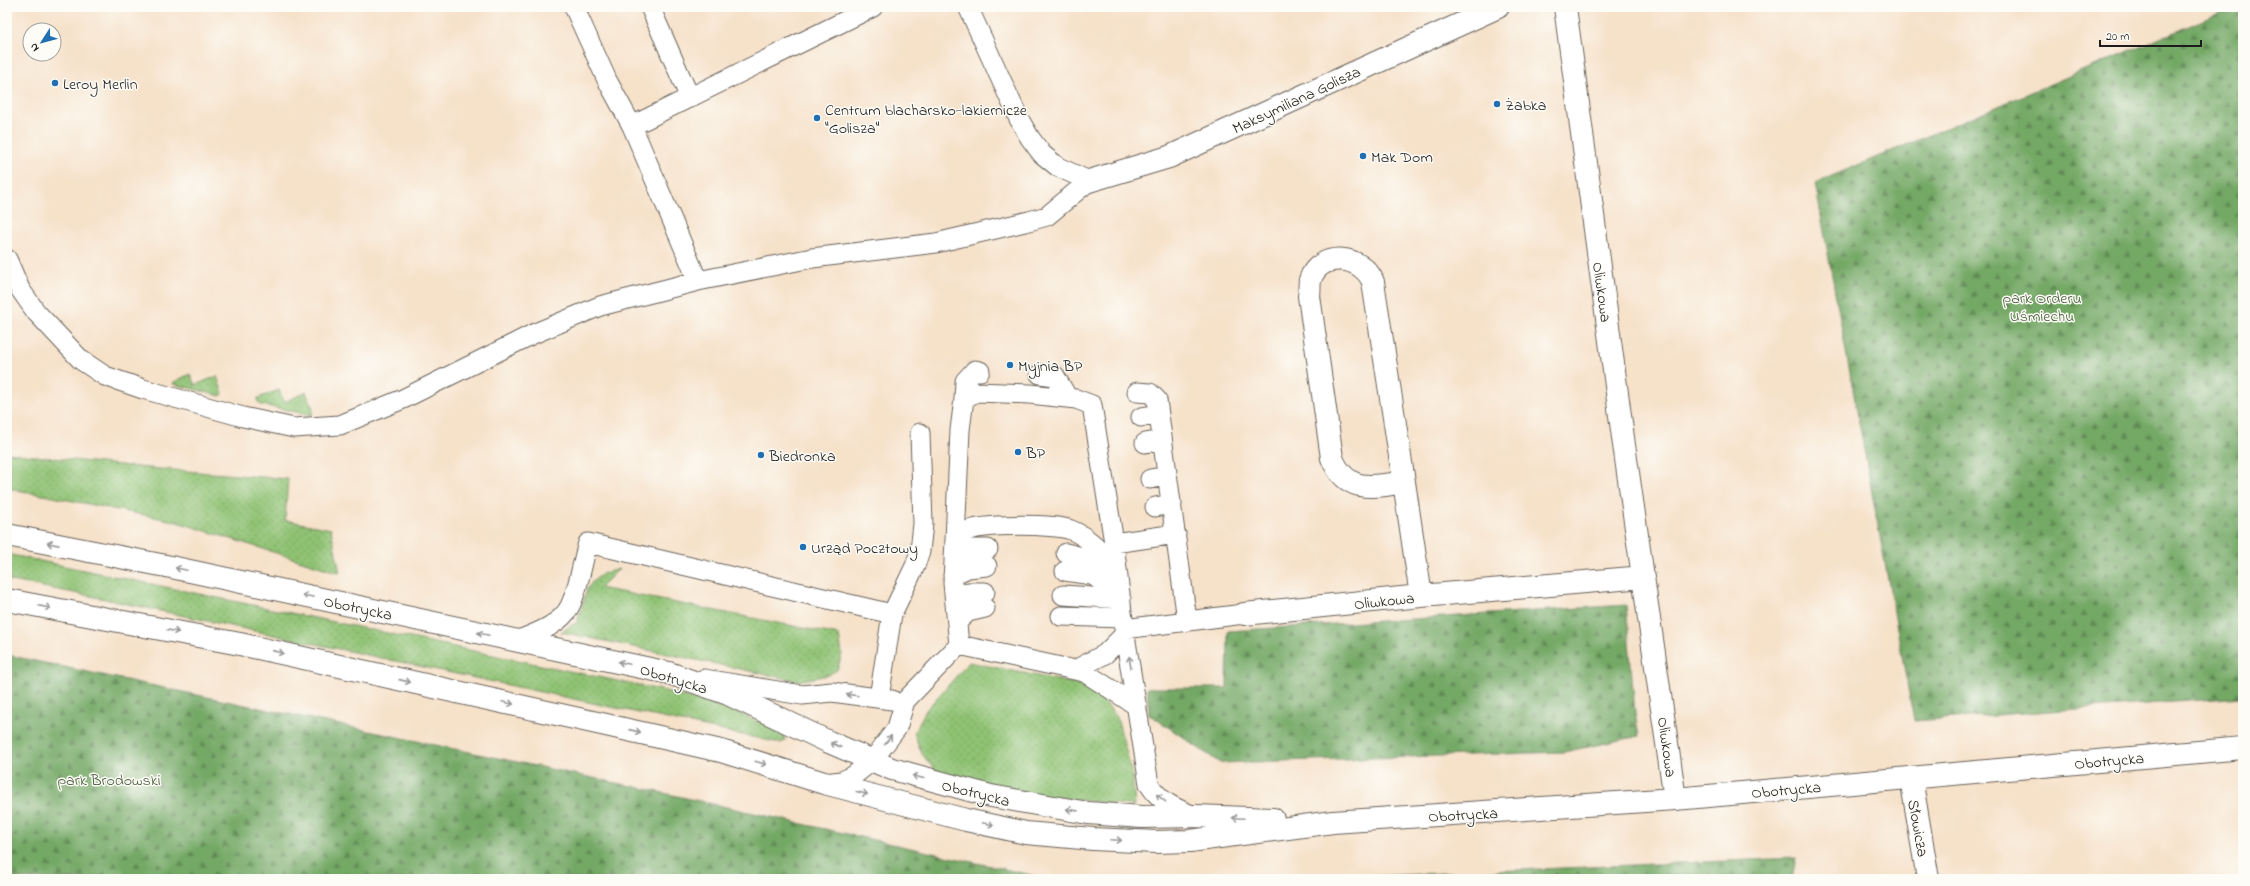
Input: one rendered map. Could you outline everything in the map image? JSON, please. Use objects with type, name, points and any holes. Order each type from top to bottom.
[{"type":"street","name":"Maksymiliana Golisza","points":[[1089,181],[1169,158],[1498,7]]},
{"type":"street","name":"Oliwkowa","points":[[1565,7],[1598,261],[1675,799]]},
{"type":"street","points":[[1404,482],[1367,487],[1358,485],[1345,480],[1337,470],[1332,458],[1309,296],[1310,280],[1316,271],[1326,263],[1338,259],[1351,260],[1361,265],[1371,277],[1404,482],[1421,596]]},
{"type":"street","name":"Obotrycka","points":[[7,535],[171,567],[669,673],[728,694],[872,761],[912,775],[991,796],[1032,804],[1142,818],[1195,816],[1333,822]]},
{"type":"street","name":"Oliwkowa","points":[[1244,614],[1421,596],[1644,578]]},
{"type":"street","name":"Obotrycka","points":[[7,600],[240,644],[606,725],[721,752],[824,783],[966,820],[1026,832],[1093,839],[1156,842],[1190,841],[1333,822],[1675,799],[2242,747]]},
{"type":"street","name":"Słowicza","points":[[1911,778],[1928,879]]},
{"type":"lane","points":[[574,7],[607,80],[632,126],[698,281]]},
{"type":"lane","points":[[650,7],[690,98]]},
{"type":"lane","points":[[632,126],[873,7]]},
{"type":"lane","points":[[7,259],[20,288],[36,312],[81,360],[105,376],[243,417],[294,428],[340,425],[403,399],[533,334],[600,306],[698,281],[812,258],[936,243],[1047,216],[1089,181],[1058,167],[1042,154],[1030,138],[1018,119],[968,7]]},
{"type":"lane","points":[[824,783],[842,781],[852,776],[872,761],[897,728],[905,701],[959,645],[955,601],[954,558],[960,430],[965,381],[975,370],[980,371]]},
{"type":"lane","points":[[1040,374],[1055,376],[1068,398]]},
{"type":"lane","points":[[964,399],[976,392],[1097,401],[1115,513],[1114,543],[1122,615],[1149,784],[1156,794],[1170,806],[1195,816]]},
{"type":"lane","points":[[1137,392],[1150,393],[1158,407],[1154,441],[1159,478],[1163,506],[1176,534],[1188,620]]},
{"type":"lane","points":[[1141,418],[1158,407]]},
{"type":"lane","points":[[879,698],[892,614],[915,566],[920,551],[923,524],[920,433]]},
{"type":"lane","points":[[954,558],[964,532],[976,528],[1022,525],[1070,529],[1087,538],[1117,570]]},
{"type":"lane","points":[[1114,543],[1176,534]]},
{"type":"lane","points":[[516,641],[546,628],[560,618],[570,607],[588,543],[892,614]]},
{"type":"lane","points":[[954,558],[969,550],[988,558]]},
{"type":"lane","points":[[1117,570],[1090,559],[1065,562],[1092,575],[1122,615]]},
{"type":"lane","points":[[955,601],[968,592],[985,600],[957,622]]},
{"type":"lane","points":[[1063,595],[1122,615]]},
{"type":"lane","name":"Oliwkowa","points":[[1122,615],[1188,620],[1244,614]]},
{"type":"lane","points":[[1061,616],[1122,615]]},
{"type":"lane","points":[[1075,670],[1105,654],[1122,615]]},
{"type":"lane","points":[[959,645],[1084,672],[1136,706]]},
{"type":"lane","points":[[669,673],[802,695],[832,692],[905,701]]},
{"type":"green space","name":"park Orderu Uśmiechu","points":[[2234,7],[2243,7],[2243,697],[1914,721],[1815,183]]},
{"type":"green space","points":[[190,374],[195,385],[217,376],[223,394],[221,396],[173,384],[174,382]]},
{"type":"green space","points":[[279,390],[284,402],[306,392],[313,409],[312,415],[261,405],[258,402],[258,398]]},
{"type":"green space","points":[[7,453],[148,468],[288,479],[285,520],[331,529],[340,573],[174,521],[7,488]]},
{"type":"green space","points":[[7,554],[666,691],[727,708],[783,733],[785,741],[780,743],[95,597],[7,580]]},
{"type":"green space","points":[[619,569],[600,588],[839,635],[842,654],[837,670],[828,675],[798,681],[561,632],[577,622],[587,589],[593,581],[604,573]]},
{"type":"green space","points":[[1626,605],[1635,713],[1639,736],[1564,752],[1220,763],[1149,714],[1147,688],[1227,688],[1228,631]]},
{"type":"green space","name":"park Brodowski","points":[[7,655],[655,791],[1049,879],[7,879]]},
{"type":"green space","points":[[969,662],[1082,685],[1100,697],[1117,717],[1132,774],[1135,806],[1035,795],[938,774],[922,754],[914,733],[926,710]]},
{"type":"green space","points":[[1796,858],[1792,879],[1306,879]]},
{"type":"place","name":"Leroy Merlin","points":[[55,83]]},
{"type":"place","name":"Żabka","points":[[1497,104]]},
{"type":"place","name":"Centrum blacharsko-lakiernicze \"Golisza\"","points":[[817,118]]},
{"type":"place","name":"Mak Dom","points":[[1363,156]]},
{"type":"place","name":"Myjnia BP","points":[[1010,365]]},
{"type":"place","name":"BP","points":[[1018,452]]},
{"type":"place","name":"Biedronka","points":[[761,455]]},
{"type":"place","name":"Urząd Pocztowy","points":[[803,547]]}]
